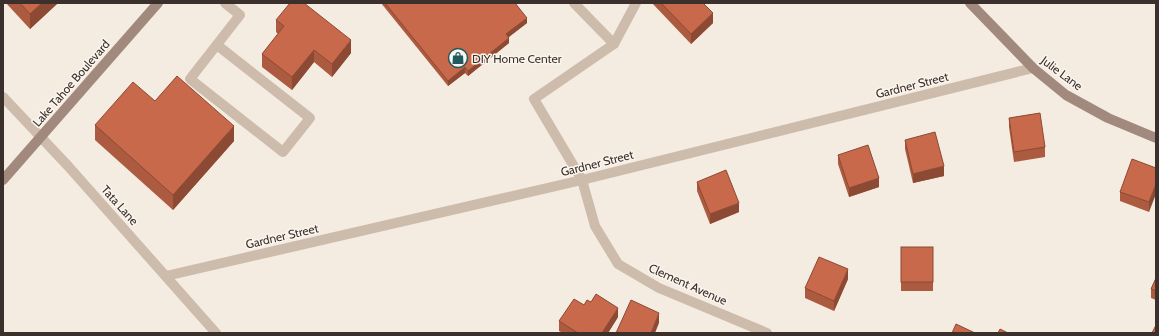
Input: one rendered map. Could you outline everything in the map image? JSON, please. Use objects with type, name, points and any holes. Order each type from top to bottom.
[{"type":"main road","name":"Lake Tahoe Boulevard","points":[[3,180],[158,3]]},
{"type":"main road","name":"Julie Lane","points":[[970,3],[1032,68],[1066,95],[1108,118],[1156,138]]},
{"type":"street","points":[[217,45],[310,118],[283,152],[190,79],[240,15],[224,3]]},
{"type":"street","points":[[574,3],[614,44],[636,3]]},
{"type":"street","name":"Clement Avenue","points":[[614,44],[534,99],[582,180],[595,226],[618,264],[660,288],[767,333]]},
{"type":"street","name":"Gardner Street","points":[[166,276],[582,180],[1032,68]]},
{"type":"street","name":"Tata Lane","points":[[3,97],[41,136],[216,333]]},
{"type":"building","points":[[20,3],[42,3],[30,14]]},
{"type":"building","points":[[290,3],[304,3],[351,40],[332,64],[314,50],[292,77],[262,54],[284,26],[276,20]]},
{"type":"building","name":"DIY Home Center","points":[[385,3],[515,3],[527,18],[506,34],[509,38],[468,71],[465,67],[448,81]]},
{"type":"building","points":[[661,3],[703,3],[713,13],[691,34]]},
{"type":"building","points":[[177,76],[234,126],[173,195],[95,125],[133,82],[155,101]]},
{"type":"building","points":[[1040,113],[1045,147],[1014,152],[1009,118]]},
{"type":"building","points":[[935,132],[944,166],[913,174],[905,140]]},
{"type":"building","points":[[868,145],[879,178],[849,188],[838,155]]},
{"type":"building","points":[[1132,159],[1156,168],[1156,184],[1149,202],[1120,192]]},
{"type":"building","points":[[726,170],[739,203],[710,214],[697,182]]},
{"type":"building","points":[[901,247],[933,247],[933,282],[901,282]]},
{"type":"building","points":[[819,257],[848,269],[834,301],[805,288]]},
{"type":"building","points":[[1156,278],[1156,291],[1151,289]]},
{"type":"building","points":[[596,294],[618,308],[602,333],[578,333],[559,321],[574,299],[584,305],[587,300],[591,302]]},
{"type":"building","points":[[631,300],[659,313],[651,333],[616,333]]},
{"type":"building","points":[[956,324],[975,333],[952,333]]},
{"type":"building","points":[[1156,325],[1156,333],[1152,333]]},
{"type":"building","points":[[1000,329],[1008,333],[998,333]]},
{"type":"place","name":"DIY Home Center","points":[[458,58]]}]
